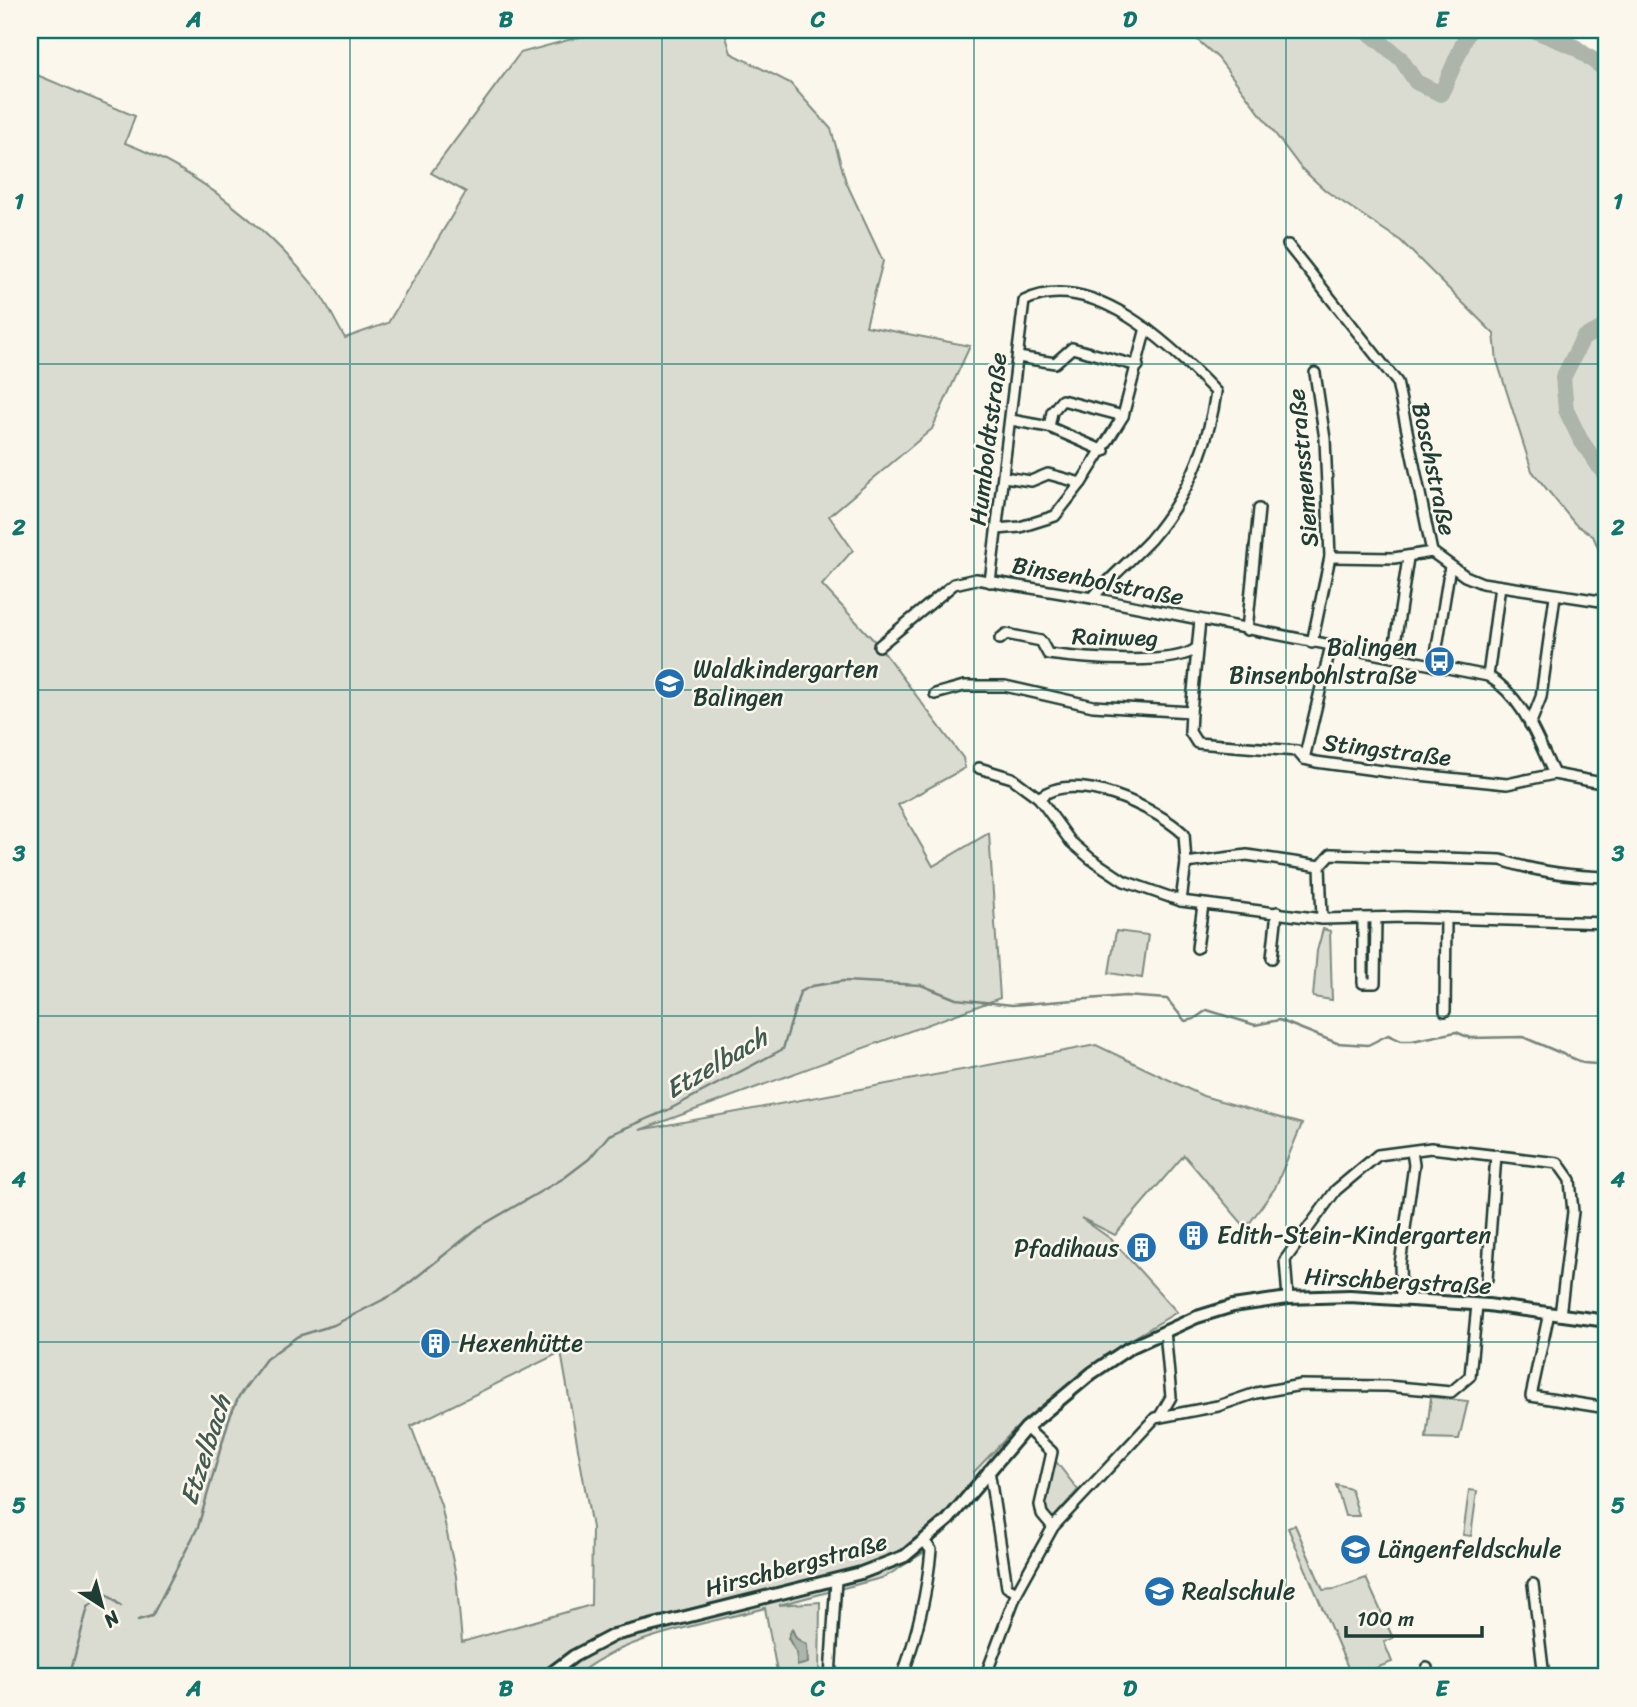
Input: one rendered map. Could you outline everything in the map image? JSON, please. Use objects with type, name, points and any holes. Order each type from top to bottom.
[{"type":"street","name":"Boschstraße","points":[[1288,246],[1397,382],[1432,552],[1450,566],[1482,583],[1607,602]]},
{"type":"street","name":"Humboldtstraße","points":[[990,582],[1024,301],[1042,292],[1090,298],[1129,316],[1146,328]]},
{"type":"street","points":[[997,529],[1020,527],[1055,516],[1081,483],[1123,416],[1146,328]]},
{"type":"street","points":[[1092,598],[1150,539],[1172,510],[1196,470],[1213,414],[1216,392],[1146,328]]},
{"type":"street","points":[[1018,357],[1055,363],[1072,348],[1138,366]]},
{"type":"street","name":"Siemensstraße","points":[[1312,643],[1330,557],[1325,439],[1315,373]]},
{"type":"street","points":[[1049,427],[1052,412],[1062,400],[1123,416]]},
{"type":"street","points":[[1011,420],[1049,427],[1104,450]]},
{"type":"street","points":[[1004,477],[1031,481],[1048,474],[1081,483]]},
{"type":"street","points":[[1247,630],[1259,509]]},
{"type":"street","points":[[1330,557],[1408,558],[1432,552]]},
{"type":"street","points":[[1393,657],[1408,558]]},
{"type":"street","points":[[1434,666],[1450,566]]},
{"type":"street","name":"Binsenbolstraße","points":[[879,646],[954,584],[976,579],[1092,598],[1488,676],[1505,687],[1522,705],[1554,774]]},
{"type":"street","points":[[1488,676],[1500,586]]},
{"type":"street","points":[[1530,725],[1541,697],[1555,596]]},
{"type":"street","name":"Stingstraße","points":[[1200,620],[1190,732],[1197,743],[1297,751],[1304,759],[1345,766],[1507,784],[1554,774],[1607,784]]},
{"type":"street","name":"Rainweg","points":[[1000,639],[1006,634],[1041,641],[1048,654],[1084,659],[1176,656],[1197,648]]},
{"type":"street","points":[[1304,759],[1331,645]]},
{"type":"street","points":[[935,694],[964,686],[1005,686],[1093,706],[1191,712]]},
{"type":"street","points":[[979,768],[1012,778],[1039,798],[1071,842],[1124,881],[1181,901],[1322,919],[1446,918],[1607,923]]},
{"type":"street","points":[[1039,798],[1047,791],[1058,789],[1100,790],[1129,799],[1168,820],[1184,834],[1186,863],[1181,901]]},
{"type":"street","points":[[1322,919],[1320,866],[1331,854],[1501,860],[1524,868],[1573,876],[1607,877]]},
{"type":"street","points":[[1186,863],[1247,856],[1320,866]]},
{"type":"street","points":[[1197,948],[1203,905]]},
{"type":"street","points":[[1272,958],[1277,912]]},
{"type":"street","points":[[1363,918],[1363,983],[1375,983],[1376,918]]},
{"type":"street","points":[[1446,918],[1446,1012]]},
{"type":"street","points":[[1288,1297],[1286,1260],[1336,1190],[1378,1155],[1430,1148],[1559,1163],[1570,1180],[1573,1212],[1554,1314],[1531,1395],[1607,1408]]},
{"type":"street","points":[[1401,1300],[1400,1264],[1414,1165],[1412,1151]]},
{"type":"street","points":[[1487,1279],[1496,1155]]},
{"type":"street","name":"Hirschbergstraße","points":[[546,1677],[574,1656],[614,1636],[881,1567],[925,1542],[1026,1428],[1093,1373],[1129,1348],[1165,1331],[1233,1306],[1288,1297],[1350,1296],[1476,1305],[1607,1321]]},
{"type":"street","points":[[1160,1416],[1301,1385],[1387,1385],[1451,1392],[1470,1376],[1476,1305]]},
{"type":"street","points":[[985,1677],[1017,1592],[1053,1527],[1140,1432],[1160,1416],[1171,1397],[1165,1331]]},
{"type":"street","points":[[1026,1428],[1052,1452],[1040,1505],[1042,1514],[1053,1527]]},
{"type":"street","points":[[989,1469],[1007,1587],[1017,1592]]},
{"type":"street","points":[[902,1677],[919,1629],[927,1590],[931,1550],[925,1542]]},
{"type":"street","points":[[830,1677],[835,1580]]},
{"type":"street","points":[[1533,1584],[1544,1677]]},
{"type":"shaded area","points":[[605,30],[724,30],[731,53],[790,83],[831,129],[846,182],[883,261],[866,326],[970,346],[932,429],[829,516],[853,550],[822,585],[879,646],[963,758],[965,768],[898,805],[933,866],[989,833],[1000,998],[640,1130],[1096,1045],[1203,1096],[1302,1124],[1275,1188],[1246,1228],[1184,1155],[1115,1235],[1081,1218],[1111,1239],[1177,1312],[1105,1355],[1012,1432],[974,1472],[973,1495],[923,1553],[885,1577],[779,1605],[820,1602],[819,1677],[778,1677],[765,1608],[640,1641],[594,1663],[575,1677],[30,1677],[30,72],[135,116],[125,143],[178,168],[253,222],[315,287],[345,338],[388,323],[466,192],[431,173],[520,53]],"holes":[[[561,1352],[592,1528],[591,1605],[462,1642],[456,1576],[441,1505],[411,1426]]]},
{"type":"shaded area","points":[[1186,30],[1557,30],[1607,60],[1607,568],[1593,536],[1575,524],[1532,471],[1497,361],[1494,334],[1401,241],[1326,191],[1301,168],[1218,58]]},
{"type":"shaded area","points":[[1323,929],[1330,931],[1332,1000],[1313,997],[1317,951]]},
{"type":"shaded area","points":[[1116,931],[1148,935],[1142,978],[1109,973]]},
{"type":"shaded area","points":[[1431,1397],[1468,1401],[1459,1439],[1426,1438]]},
{"type":"shaded area","points":[[1054,1459],[1078,1490],[1054,1517],[1049,1517],[1043,1506]]},
{"type":"shaded area","points":[[1336,1485],[1351,1489],[1359,1516],[1345,1516]]},
{"type":"shaded area","points":[[1469,1490],[1477,1491],[1471,1536],[1463,1535]]},
{"type":"shaded area","points":[[1295,1525],[1323,1590],[1335,1589],[1366,1578],[1393,1638],[1384,1642],[1392,1662],[1352,1677],[1288,1528]]},
{"type":"shaded area","points":[[792,1629],[796,1638],[807,1645],[808,1663],[797,1666],[797,1654],[788,1638]]},
{"type":"waterway","points":[[1366,30],[1401,59],[1416,82],[1441,94],[1469,30]]},
{"type":"waterway","points":[[1533,30],[1575,47],[1607,71]]},
{"type":"waterway","points":[[1607,326],[1583,338],[1563,378],[1566,410],[1580,439],[1607,478]]},
{"type":"waterway","name":"Etzelbach","points":[[138,1620],[152,1616],[198,1527],[229,1419],[239,1396],[266,1359],[298,1336],[334,1325],[398,1292],[479,1227],[564,1178],[589,1159],[609,1135],[668,1110],[783,1049],[800,992],[812,986],[844,981],[921,985],[956,999],[1012,1005],[1125,996],[1167,999],[1185,1021],[1194,1019],[1207,1010],[1255,1025],[1279,1020],[1337,1043],[1368,1045],[1388,1035],[1401,1041],[1456,1032],[1470,1038],[1523,1037],[1584,1063],[1607,1065]]},
{"type":"waterway","name":"Etzelbach","points":[[69,1677],[88,1607],[105,1593],[121,1606]]},
{"type":"place","name":"Balingen Binsenbohlstraße","points":[[1440,661]]},
{"type":"place","name":"Waldkindergarten Balingen","points":[[670,683]]},
{"type":"place","name":"Edith-Stein-Kindergarten","points":[[1194,1235]]},
{"type":"place","name":"Pfadihaus","points":[[1142,1248]]},
{"type":"place","name":"Hexenhütte","points":[[436,1343]]},
{"type":"place","name":"Längenfeldschule","points":[[1355,1549]]},
{"type":"place","name":"Realschule","points":[[1159,1591]]}]
